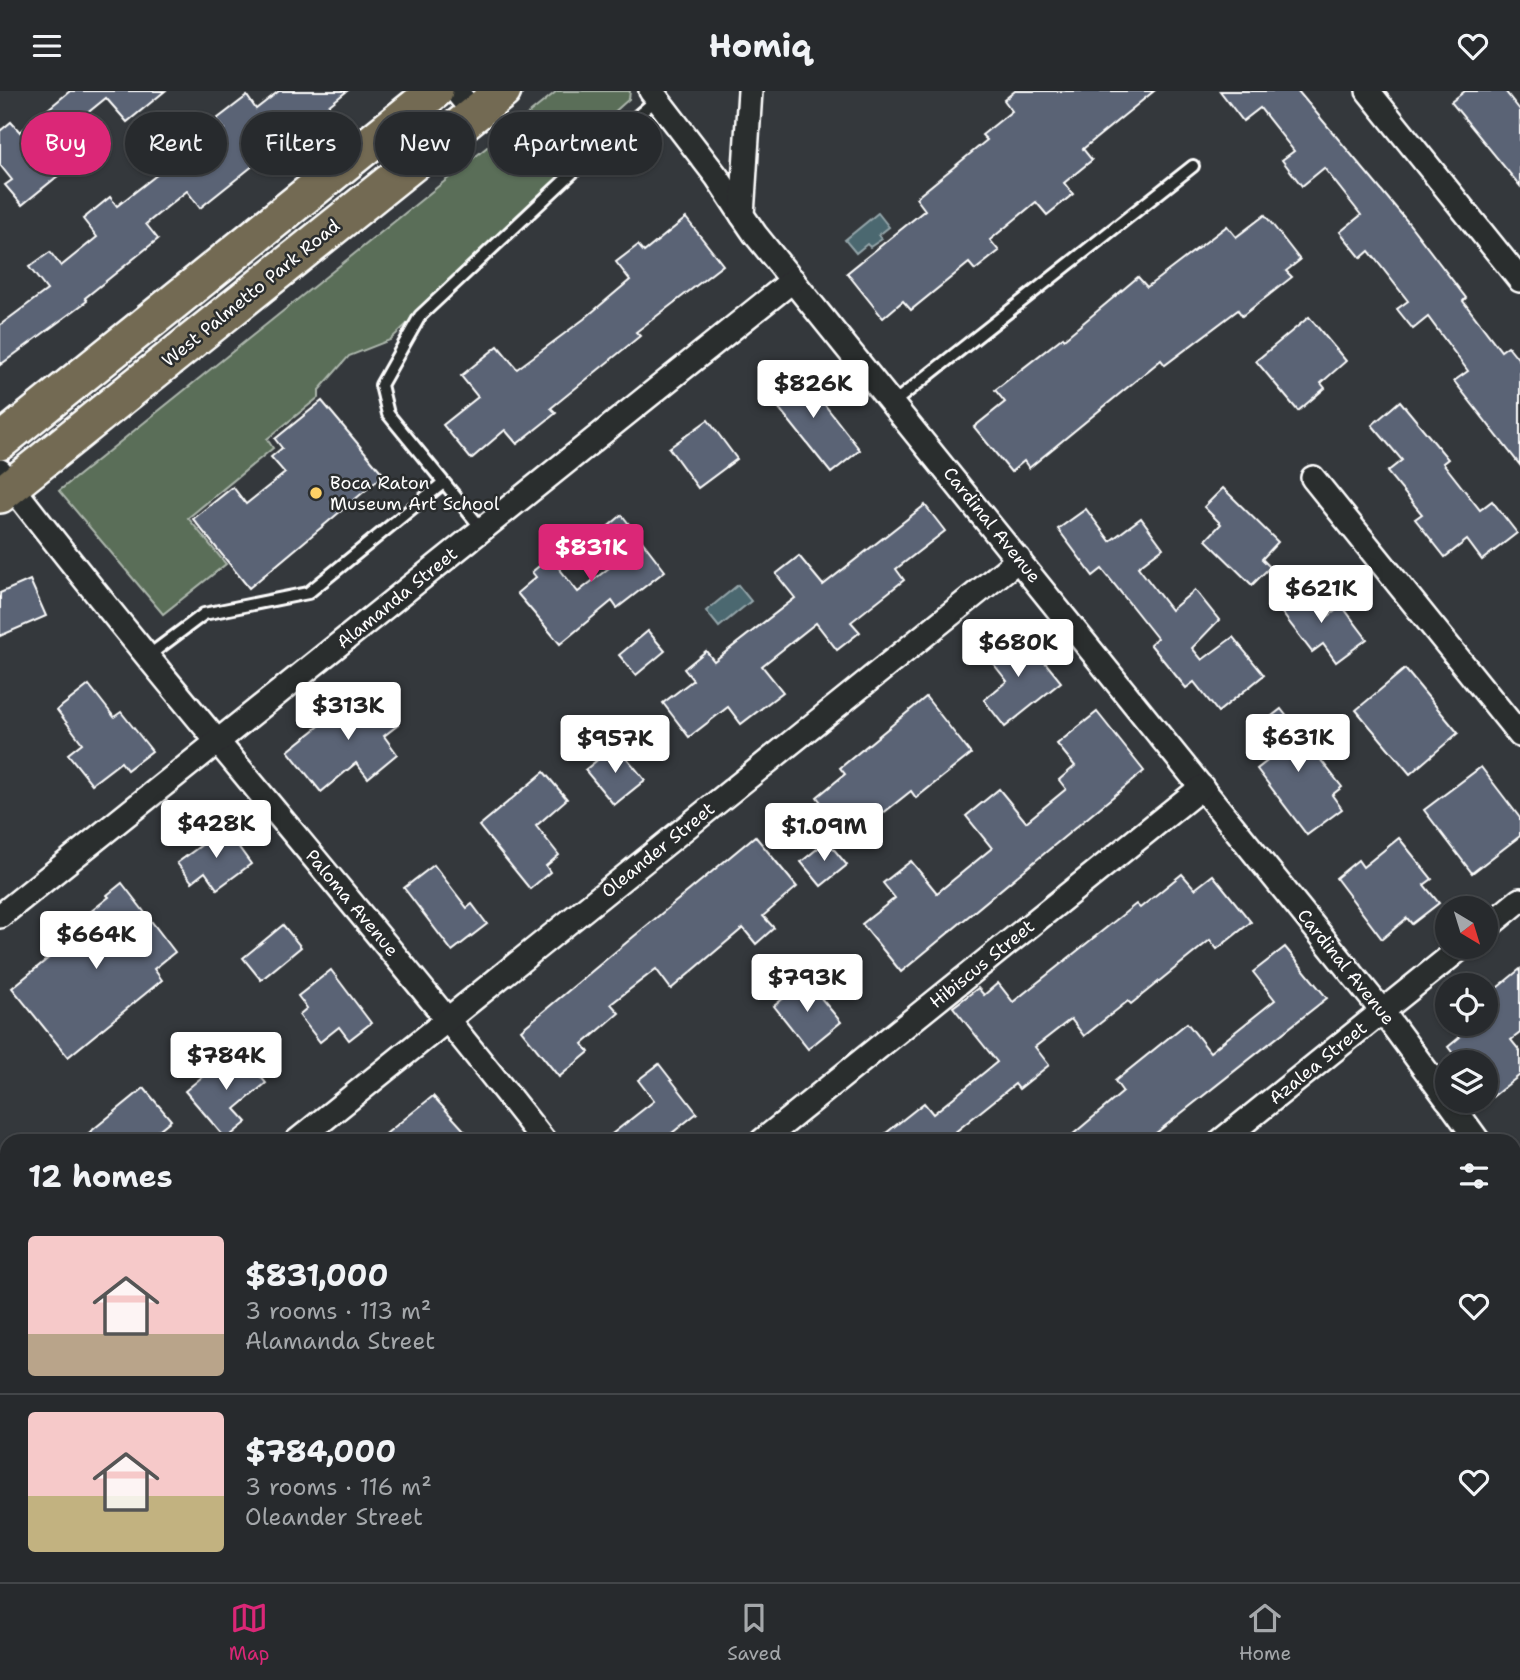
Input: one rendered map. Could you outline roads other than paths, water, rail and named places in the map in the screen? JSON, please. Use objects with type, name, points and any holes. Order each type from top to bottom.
[{"type":"main road","points":[[0,442],[435,91]]},
{"type":"main road","name":"West Palmetto Park Road","points":[[4,484],[465,102],[503,91]]},
{"type":"street","points":[[742,215],[750,91]]},
{"type":"street","points":[[1368,91],[1520,280]]},
{"type":"street","name":"Cardinal Avenue","points":[[654,95],[717,177],[755,234],[1382,1011],[1435,1082]]},
{"type":"street","name":"Alamanda Street","points":[[0,916],[793,280]]},
{"type":"street","points":[[1313,478],[1520,736]]},
{"type":"street","name":"Paloma Avenue","points":[[4,484],[448,1019],[538,1134]]},
{"type":"street","name":"Oleander Street","points":[[306,1134],[1019,559]]},
{"type":"street","name":"Hibiscus Street","points":[[771,1134],[1202,787]]},
{"type":"street","points":[[1498,918],[1520,900]]},
{"type":"street","name":"Azalea Street","points":[[1230,1134],[1447,959]]},
{"type":"street","name":"Cardinal Avenue","points":[[1458,1113],[1474,1134]]},
{"type":"lane","points":[[482,529],[388,414],[381,385],[420,316],[654,95]]},
{"type":"lane","points":[[893,403],[1193,166]]},
{"type":"lane","points":[[148,656],[204,614],[309,593],[443,483]]},
{"type":"water","points":[[878,213],[889,227],[879,235],[882,239],[870,247],[867,244],[856,253],[845,240]]},
{"type":"water","points":[[738,585],[751,601],[719,627],[706,611]]},
{"type":"place","name":"Boca Raton Museum Art School","points":[[316,493]]}]
